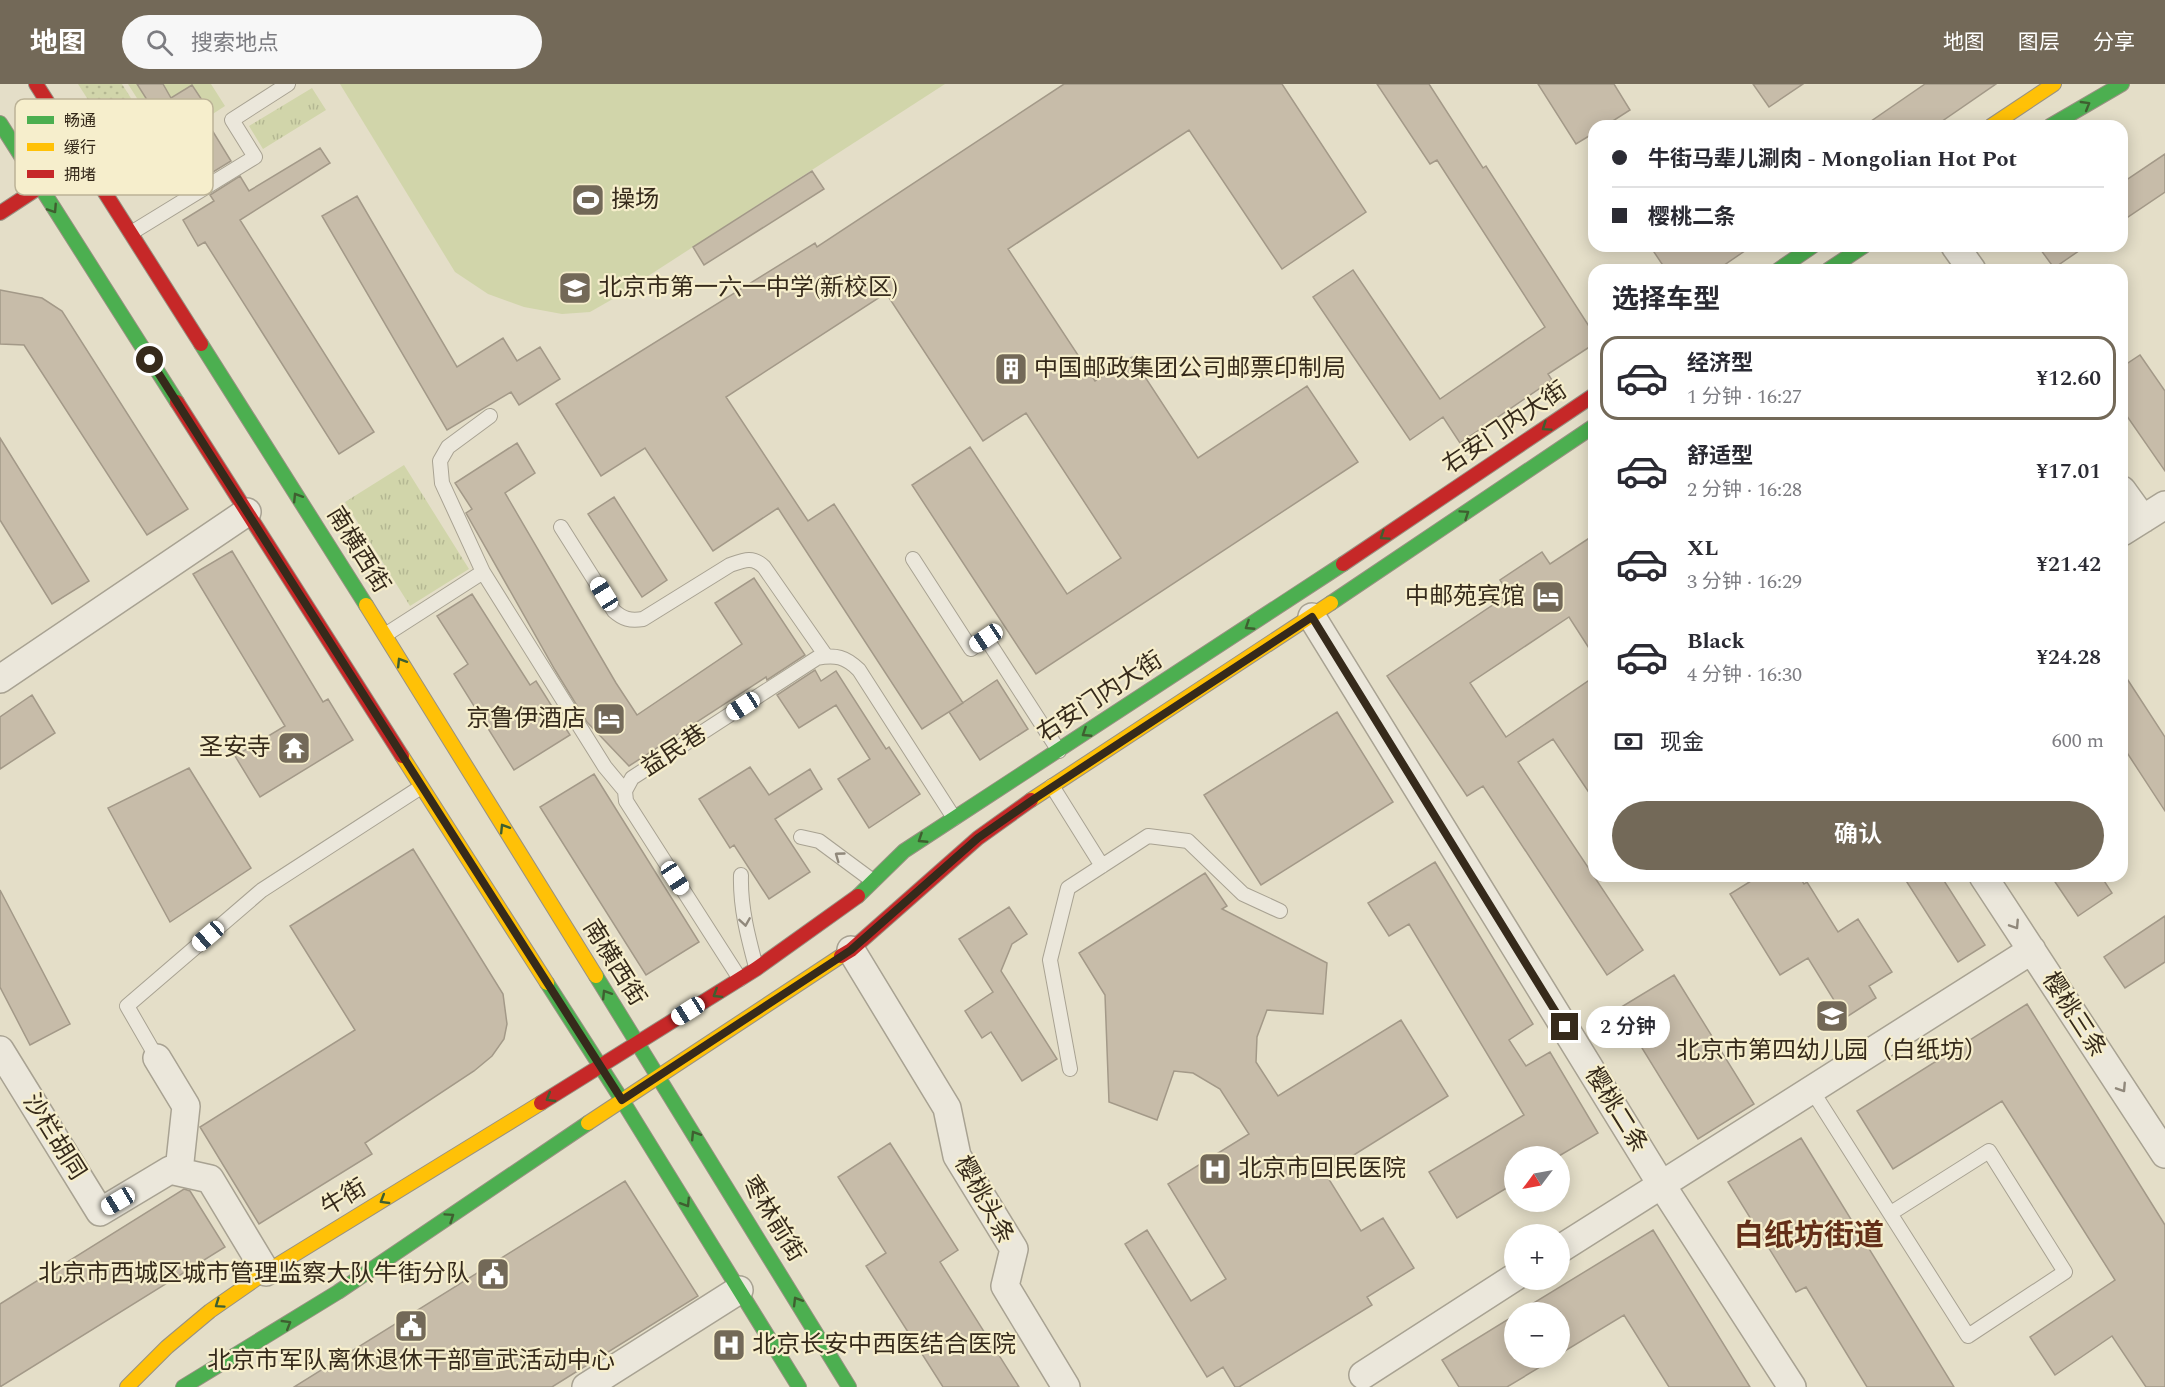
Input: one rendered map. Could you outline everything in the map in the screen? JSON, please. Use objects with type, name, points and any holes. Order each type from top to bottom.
[{"type":"main road","name":"南横西街","points":[[36,84],[46,99]]},
{"type":"main road","points":[[2000,120],[2054,84]]},
{"type":"main road","points":[[2060,120],[2122,84]]},
{"type":"main road","points":[[0,123],[15,147]]},
{"type":"main road","points":[[0,213],[28,195]]},
{"type":"main road","points":[[45,195],[622,1100],[799,1387]]},
{"type":"main road","name":"南横西街","points":[[107,195],[385,635],[658,1076]]},
{"type":"main road","points":[[1787,264],[1804,252]]},
{"type":"main road","points":[[1837,264],[1855,252]]},
{"type":"main road","name":"右安门内大街","points":[[622,1100],[851,950],[978,838],[1305,606],[1588,399]]},
{"type":"main road","name":"右安门内大街","points":[[637,1043],[756,969],[861,894],[904,851],[1059,751],[1305,606],[1588,430]]},
{"type":"main road","name":"牛街","points":[[127,1387],[167,1347],[210,1311],[266,1272],[600,1068],[637,1043]]},
{"type":"main road","name":"枣林前街","points":[[658,1076],[849,1387]]},
{"type":"main road","points":[[185,1386],[338,1292],[622,1100]]},
{"type":"street","points":[[2128,498],[2143,519]]},
{"type":"street","points":[[0,679],[247,512]]},
{"type":"street","name":"樱桃二条","points":[[1305,606],[1661,1184],[1792,1387]]},
{"type":"street","name":"樱桃三条","points":[[1987,882],[2165,1154]]},
{"type":"street","name":"樱桃头条","points":[[851,950],[947,1108],[957,1156],[1014,1249],[1005,1286],[1066,1387]]},
{"type":"street","points":[[1570,1243],[2032,950]]},
{"type":"street","name":"沙栏胡同","points":[[0,1050],[100,1212],[170,1170],[178,1171]]},
{"type":"street","points":[[157,1058],[186,1106],[178,1171],[210,1179],[266,1272]]},
{"type":"street","points":[[1363,1375],[1504,1284]]},
{"type":"street","points":[[586,1387],[739,1290]]},
{"type":"lane","points":[[213,183],[255,157],[232,120],[288,84]]},
{"type":"lane","points":[[131,233],[193,195]]},
{"type":"lane","points":[[490,416],[448,447],[440,461],[442,483],[483,572],[605,767],[626,791]]},
{"type":"lane","points":[[561,527],[614,611],[623,618],[634,621],[643,619],[730,565],[746,559],[757,561],[764,567],[826,656],[850,661],[859,670],[954,819]]},
{"type":"lane","points":[[913,559],[971,649],[986,638],[1059,751]]},
{"type":"lane","points":[[385,635],[483,572]]},
{"type":"lane","name":"益民巷","points":[[740,979],[626,801],[626,791],[632,778],[818,658],[826,656]]},
{"type":"lane","points":[[1052,786],[1102,866]]},
{"type":"lane","points":[[157,1058],[127,1006],[262,890],[421,787]]},
{"type":"lane","points":[[1070,1069],[1050,960],[1068,888],[1149,836],[1188,841],[1243,894],[1280,911]]},
{"type":"lane","points":[[801,837],[819,841],[873,881]]},
{"type":"lane","points":[[741,875],[746,928],[756,969]]},
{"type":"lane","points":[[1811,1089],[1968,1336],[2065,1272],[1989,1151],[1891,1213]]},
{"type":"green space","points":[[78,84],[122,84],[131,99],[88,99]]},
{"type":"green space","points":[[128,84],[211,84],[225,106],[213,114],[213,99],[137,99]]},
{"type":"green space","name":"操场","points":[[340,84],[945,84],[611,300],[590,312],[562,314],[524,307],[488,294],[455,272]]},
{"type":"green space","points":[[312,88],[326,110],[263,149],[249,126]]},
{"type":"green space","points":[[404,465],[469,569],[410,606],[345,502]]},
{"type":"building","points":[[137,84],[163,84],[171,98],[192,85],[201,99],[147,99]]},
{"type":"building","name":"中国邮政集团公司邮票印制局","points":[[1064,84],[1282,84],[1366,212],[1282,269],[1189,130],[1008,249],[1095,381],[1132,357],[1198,458],[1307,386],[1358,462],[1036,674],[912,485],[970,447],[1067,594],[1121,558],[1026,413],[983,441],[886,293],[726,397],[808,521],[834,504],[963,703],[922,729],[778,508],[713,551],[645,448],[601,476],[556,404],[815,243],[817,247]]},
{"type":"building","points":[[1377,84],[1429,84],[1483,168],[1486,166],[1588,325],[1588,348],[1548,374],[1552,380],[1460,443],[1443,417],[1410,440],[1313,297],[1353,270],[1440,399],[1545,327],[1437,160],[1430,164]]},
{"type":"building","points":[[1538,84],[1614,84],[1630,110],[1614,120],[1588,120],[1588,137],[1576,144]]},
{"type":"building","points":[[1753,84],[1803,84],[1769,107]]},
{"type":"building","points":[[1925,84],[1996,84],[1944,120],[1873,120]]},
{"type":"building","points":[[213,132],[231,161],[213,172]]},
{"type":"building","points":[[320,148],[330,163],[240,220],[374,432],[339,454],[205,242],[198,246],[183,220],[214,201],[210,195],[240,176],[249,191]]},
{"type":"building","points":[[2165,154],[2165,192],[2128,217],[2128,179]]},
{"type":"building","points":[[812,171],[824,189],[704,265],[693,247]]},
{"type":"building","points":[[357,196],[457,367],[503,338],[517,361],[540,347],[560,379],[519,405],[511,392],[447,430],[322,216]]},
{"type":"building","points":[[1654,252],[1743,252],[1726,264],[1662,264]]},
{"type":"building","points":[[2042,252],[2077,252],[2060,264],[2051,264]]},
{"type":"building","points":[[0,290],[42,298],[62,311],[188,509],[147,535],[24,345],[0,344]]},
{"type":"building","points":[[2140,355],[2165,391],[2165,471],[2128,418],[2128,363]]},
{"type":"building","points":[[0,438],[89,581],[52,604],[0,520]]},
{"type":"building","points":[[517,443],[535,473],[505,493],[637,715],[742,644],[715,603],[754,578],[805,655],[767,680],[766,677],[629,766],[587,722],[555,670],[466,513],[472,509],[455,483]]},
{"type":"building","points":[[614,497],[667,580],[642,597],[588,514]]},
{"type":"building","points":[[1588,539],[1588,647],[1569,617],[1470,683],[1506,737],[1588,681],[1588,791],[1553,739],[1518,762],[1588,867],[1588,882],[1598,882],[1643,950],[1607,975],[1483,786],[1467,796],[1387,676],[1509,594],[1500,580],[1542,552],[1550,564]]},
{"type":"building","points":[[232,551],[323,702],[328,699],[353,740],[260,797],[235,756],[285,726],[193,574]]},
{"type":"building","points":[[472,594],[530,685],[536,681],[570,735],[514,770],[454,674],[468,664],[437,616]]},
{"type":"building","points":[[815,670],[821,681],[836,671],[886,749],[889,747],[920,794],[869,828],[838,779],[870,759],[836,705],[799,728],[777,695]]},
{"type":"building","points":[[997,680],[1028,729],[980,760],[949,712]]},
{"type":"building","points":[[2128,680],[2165,737],[2165,811],[2128,754]]},
{"type":"building","points":[[32,695],[55,733],[0,769],[0,717]]},
{"type":"building","points":[[1337,712],[1393,802],[1261,885],[1204,795]]},
{"type":"building","points":[[750,767],[769,795],[810,769],[822,789],[775,819],[810,872],[769,899],[734,845],[730,848],[699,799]]},
{"type":"building","points":[[189,768],[251,868],[170,922],[108,808]]},
{"type":"building","points":[[594,774],[699,942],[646,975],[540,807]]},
{"type":"building","points":[[413,849],[503,994],[507,1024],[504,1039],[492,1056],[474,1071],[365,1143],[372,1154],[259,1224],[200,1127],[355,1030],[290,926]]},
{"type":"building","points":[[1435,862],[1533,1024],[1509,1040],[1526,1066],[1550,1052],[1598,1133],[1570,1150],[1570,1146],[1504,1146],[1504,1190],[1457,1218],[1429,1172],[1524,1115],[1409,924],[1389,936],[1368,903]]},
{"type":"building","points":[[1205,873],[1227,906],[1222,909],[1327,963],[1323,1014],[1267,1010],[1257,1037],[1256,1062],[1278,1096],[1401,1020],[1448,1096],[1325,1173],[1361,1231],[1383,1218],[1414,1268],[1367,1297],[1372,1305],[1239,1387],[1235,1387],[1223,1367],[1207,1377],[1125,1244],[1147,1230],[1191,1301],[1226,1279],[1168,1184],[1249,1134],[1220,1089],[1193,1073],[1174,1071],[1157,1120],[1109,1102],[1105,995],[1079,953]]},
{"type":"building","points":[[1749,882],[1803,882],[1804,884],[1807,882],[1838,932],[1858,919],[1892,972],[1869,986],[1876,998],[1845,1018],[1808,958],[1780,975],[1730,894]]},
{"type":"building","points":[[1907,882],[1945,882],[1985,945],[1958,962]]},
{"type":"building","points":[[2055,882],[2105,882],[2112,893],[2078,916]]},
{"type":"building","points":[[0,890],[70,1024],[30,1045],[0,987]]},
{"type":"building","points":[[1009,907],[1027,934],[1012,944],[1001,971],[1057,1059],[1022,1081],[991,1032],[982,1038],[965,1011],[993,992],[959,939]]},
{"type":"building","points":[[2165,916],[2165,962],[2125,988],[2104,957]]},
{"type":"building","points":[[1674,975],[1754,1104],[1698,1139],[1618,1009]]},
{"type":"building","points":[[2027,1004],[2165,1225],[2165,1387],[2146,1387],[2112,1336],[2055,1375],[2030,1337],[2115,1280],[2002,1101],[1893,1169],[1857,1111]]},
{"type":"building","points":[[1801,1138],[1954,1387],[1867,1387],[1806,1287],[1796,1292],[1728,1182]]},
{"type":"building","points":[[890,1143],[958,1250],[940,1262],[1019,1387],[943,1387],[866,1266],[886,1253],[838,1177]]},
{"type":"building","points":[[625,1181],[698,1296],[552,1387],[294,1387]]},
{"type":"building","points":[[184,1189],[190,1191],[225,1247],[0,1387],[0,1304]]},
{"type":"building","points":[[1653,1230],[1750,1387],[1669,1387],[1624,1315],[1570,1348],[1570,1302],[1535,1302],[1555,1290],[1570,1290],[1570,1281]]},
{"type":"building","points":[[1504,1322],[1504,1368],[1538,1368],[1507,1387],[1459,1387],[1442,1360]]},
{"type":"traffic: fast","points":[[2060,120],[2122,84]]},
{"type":"traffic: fast","points":[[0,123],[15,147]]},
{"type":"traffic: fast","points":[[46,195],[177,402]]},
{"type":"traffic: fast","points":[[1787,264],[1804,252]]},
{"type":"traffic: fast","points":[[1837,264],[1855,252]]},
{"type":"traffic: fast","points":[[201,344],[366,605]]},
{"type":"traffic: fast","points":[[1331,603],[1588,430]]},
{"type":"traffic: fast","points":[[858,896],[904,851],[1343,564]]},
{"type":"traffic: fast","points":[[596,976],[849,1387]]},
{"type":"traffic: fast","points":[[547,983],[799,1387]]},
{"type":"traffic: fast","points":[[183,1387],[338,1292],[588,1123]]},
{"type":"traffic: slow","points":[[2000,120],[2054,84]]},
{"type":"traffic: slow","points":[[1031,800],[1331,603]]},
{"type":"traffic: slow","points":[[366,605],[596,976]]},
{"type":"traffic: slow","points":[[402,756],[547,983]]},
{"type":"traffic: slow","points":[[588,1123],[841,956]]},
{"type":"traffic: slow","points":[[127,1387],[167,1347],[210,1311],[266,1272],[541,1103]]},
{"type":"traffic: jam","points":[[36,84],[46,99]]},
{"type":"traffic: jam","points":[[0,213],[27,195]]},
{"type":"traffic: jam","points":[[106,195],[201,344]]},
{"type":"traffic: jam","points":[[1343,564],[1588,399]]},
{"type":"traffic: jam","points":[[177,402],[402,756]]},
{"type":"traffic: jam","points":[[841,956],[851,950],[978,838],[1031,800]]},
{"type":"traffic: jam","points":[[541,1103],[756,969],[858,896]]},
{"type":"place","name":"操场","points":[[588,200]]},
{"type":"place","name":"北京市第一六一中学(新校区)","points":[[575,288]]},
{"type":"place","name":"中国邮政集团公司邮票印制局","points":[[1011,369]]},
{"type":"place","name":"中邮苑宾馆","points":[[1548,597]]},
{"type":"place","name":"京鲁伊酒店","points":[[609,719]]},
{"type":"place","name":"圣安寺","points":[[294,748]]},
{"type":"place","name":"北京市第四幼儿园（白纸坊）","points":[[1832,1016]]},
{"type":"place","name":"北京市回民医院","points":[[1215,1169]]},
{"type":"place","name":"北京市西城区城市管理监察大队牛街分队","points":[[493,1274]]},
{"type":"place","name":"北京市军队离休退休干部宣武活动中心","points":[[411,1326]]},
{"type":"place","name":"北京长安中西医结合医院","points":[[729,1345]]},
{"type":"district","name":"白纸坊街道","points":[[1809,1236]]},
{"type":"route","points":[[150,360],[622,1100],[851,950],[978,838],[1052,786],[1312,617],[1565,1027]]}]
